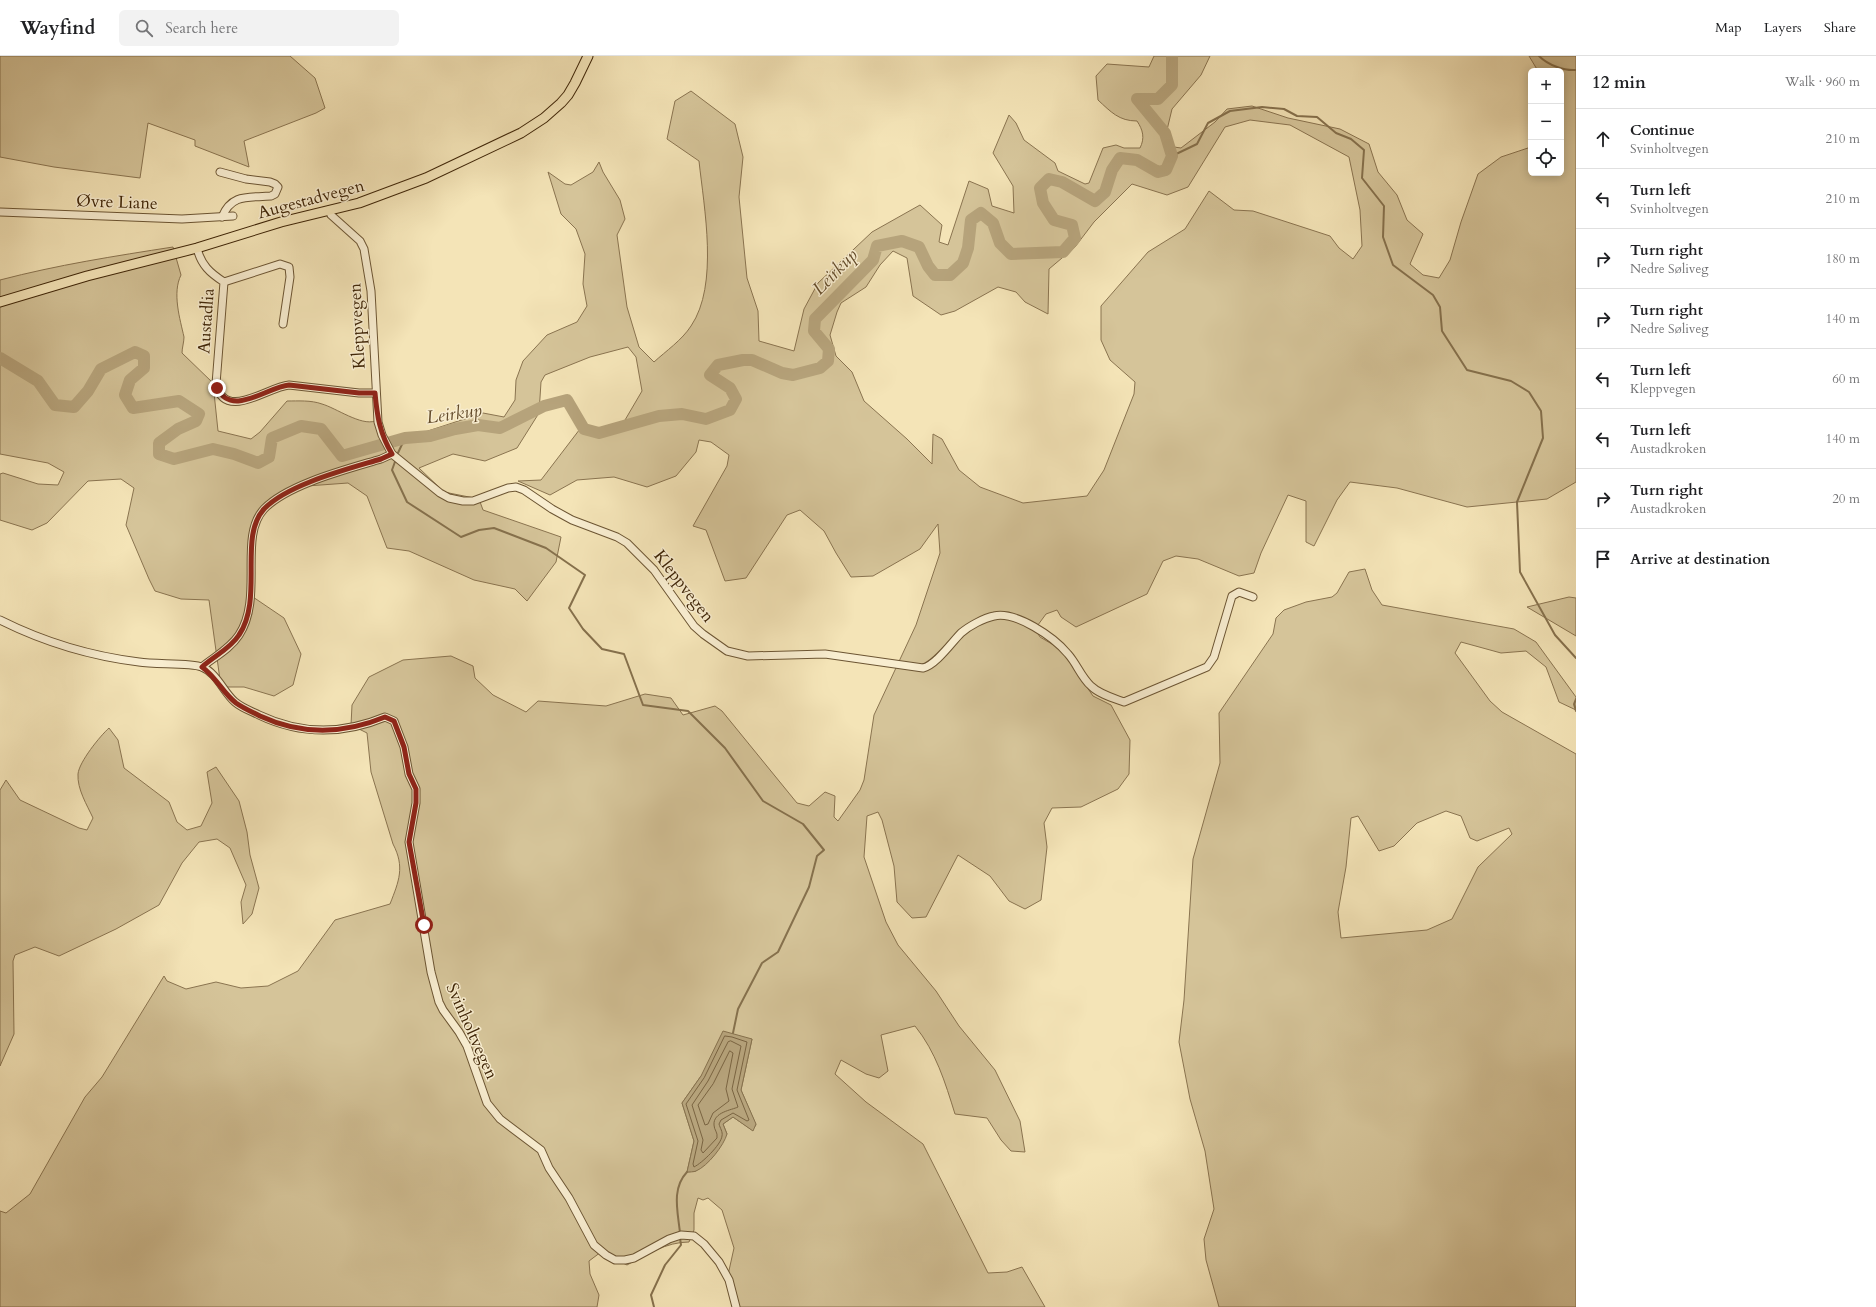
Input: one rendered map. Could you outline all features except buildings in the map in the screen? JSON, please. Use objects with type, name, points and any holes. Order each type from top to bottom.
[{"type":"main road","name":"Augestadvegen","points":[[0,302],[87,276],[197,248],[281,222],[378,197],[426,178],[521,133],[544,118],[561,103],[575,83],[588,56]]},
{"type":"street","points":[[220,172],[246,179],[270,182],[278,187],[275,194],[271,196],[242,198],[233,201],[225,209],[222,217]]},
{"type":"street","name":"Kleppvegen","points":[[329,210],[331,215],[360,241],[364,249],[371,291],[375,393],[378,422],[382,435],[392,454],[440,493],[456,501],[473,501],[508,488],[516,487],[524,490],[552,509],[572,520],[617,537],[627,543],[654,570],[694,626],[702,634],[722,648],[737,655],[766,657],[825,654],[923,668],[931,664],[963,632],[994,616],[1002,615],[1013,617],[1042,632],[1068,653],[1082,676],[1092,687],[1124,702],[1207,667],[1214,657],[1232,596],[1239,592],[1253,597]]},
{"type":"street","name":"Øvre Liane","points":[[0,212],[182,220],[232,216]]},
{"type":"street","name":"Austadlia","points":[[197,248],[199,258],[206,268],[224,282]]},
{"type":"street","name":"Austadlia","points":[[224,282],[280,264],[289,267],[290,277],[283,324]]},
{"type":"street","name":"Austadlia","points":[[224,282],[217,388],[223,397],[231,401],[243,401],[279,387],[289,385],[359,393],[375,393]]},
{"type":"street","points":[[0,620],[47,640],[94,655],[144,663],[202,667],[231,645],[239,635],[244,625],[250,602],[252,541],[254,527],[257,519],[264,509],[286,493],[392,454]]},
{"type":"street","name":"Svinholtvegen","points":[[202,667],[211,673],[230,698],[242,707],[290,727],[307,730],[328,730],[366,725],[385,717],[394,721],[404,747],[409,774],[416,789],[416,803],[409,842],[429,950],[431,972],[439,1002],[467,1046],[487,1103],[500,1120],[541,1150],[549,1168],[569,1198],[594,1245],[606,1255],[615,1260],[625,1260],[634,1258],[669,1238],[681,1235],[694,1236],[704,1244],[719,1262],[729,1280],[736,1307]]},
{"type":"shaded area","points":[[0,56],[290,56],[315,78],[325,108],[316,113],[244,141],[249,167],[195,146],[195,140],[148,123],[140,178],[54,167],[0,157]]},
{"type":"shaded area","points":[[1154,56],[1210,56],[1201,75],[1172,109],[1167,130],[1174,147],[1181,148],[1215,122],[1227,109],[1252,106],[1288,118],[1340,129],[1369,144],[1378,172],[1397,195],[1407,220],[1423,234],[1410,264],[1423,275],[1439,278],[1450,260],[1461,222],[1478,174],[1501,157],[1528,148],[1528,176],[1564,176],[1564,68],[1536,68],[1529,56],[1576,56],[1576,482],[1547,499],[1467,507],[1397,488],[1350,482],[1337,500],[1314,546],[1306,542],[1306,501],[1288,495],[1261,553],[1254,573],[1239,576],[1198,559],[1176,556],[1163,561],[1147,594],[1076,627],[1061,617],[1057,610],[1046,614],[1035,629],[1040,637],[1062,650],[1093,696],[1111,705],[1130,740],[1129,774],[1118,789],[1081,807],[1052,808],[1044,823],[1047,847],[1041,900],[1025,909],[1009,901],[990,876],[958,855],[926,917],[912,918],[897,902],[894,866],[882,820],[878,812],[867,816],[864,857],[886,922],[898,945],[936,991],[959,1026],[995,1070],[1020,1121],[1025,1152],[1011,1151],[1001,1140],[987,1118],[955,1114],[943,1079],[929,1046],[915,1026],[881,1035],[888,1071],[879,1078],[866,1074],[841,1060],[835,1074],[866,1102],[923,1144],[988,1273],[1007,1272],[1022,1267],[1045,1307],[734,1307],[728,1275],[734,1248],[722,1210],[708,1198],[703,1200],[698,1198],[694,1213],[694,1230],[689,1242],[672,1244],[649,1253],[627,1265],[601,1252],[589,1261],[590,1274],[599,1295],[597,1307],[0,1307],[0,1211],[6,1213],[30,1194],[85,1097],[102,1077],[164,976],[167,981],[186,989],[216,982],[241,988],[268,986],[298,971],[335,920],[390,904],[398,881],[400,867],[399,860],[371,772],[367,733],[351,725],[352,705],[369,677],[403,660],[451,656],[473,666],[475,678],[493,695],[526,712],[538,701],[606,706],[645,694],[671,698],[683,715],[715,706],[722,711],[797,803],[809,806],[825,792],[835,796],[834,817],[838,821],[860,790],[864,780],[874,715],[916,625],[940,553],[938,524],[920,549],[873,576],[851,577],[824,531],[800,510],[787,515],[746,578],[725,581],[706,530],[693,526],[727,466],[729,455],[711,442],[699,440],[696,452],[676,476],[647,487],[614,477],[577,480],[550,495],[518,481],[541,480],[583,425],[600,436],[613,434],[625,420],[642,391],[636,357],[628,347],[590,357],[545,375],[541,382],[539,413],[517,448],[485,461],[453,454],[419,468],[444,492],[479,499],[483,510],[561,537],[556,562],[527,601],[515,589],[474,580],[409,551],[387,548],[367,496],[348,483],[307,486],[261,509],[249,540],[250,595],[284,618],[301,654],[293,685],[274,696],[244,687],[221,687],[209,600],[181,599],[155,591],[126,525],[134,488],[121,479],[88,481],[47,523],[32,530],[0,520],[0,474],[3,473],[38,484],[58,485],[64,472],[48,463],[0,454],[0,280],[64,265],[173,247],[181,275],[178,282],[177,298],[184,337],[182,353],[213,383],[218,431],[251,439],[260,432],[287,401],[304,401],[328,406],[348,416],[363,421],[375,421],[383,442],[394,442],[483,413],[504,417],[515,400],[516,380],[523,361],[547,335],[577,322],[587,306],[583,284],[585,254],[576,229],[561,214],[548,172],[565,184],[571,185],[593,172],[599,162],[603,172],[620,200],[625,219],[617,235],[627,307],[639,347],[654,362],[679,341],[691,326],[700,309],[705,290],[707,268],[706,223],[699,161],[667,139],[675,101],[691,91],[735,124],[743,157],[739,197],[747,278],[758,311],[759,341],[794,351],[804,309],[818,283],[872,232],[920,205],[942,225],[939,242],[948,245],[969,181],[988,189],[992,206],[1014,213],[1013,186],[993,153],[1009,115],[1016,123],[1024,140],[1055,163],[1058,171],[1085,184],[1089,183],[1103,148],[1116,145],[1124,148],[1140,148],[1143,137],[1137,121],[1120,118],[1098,100],[1096,76],[1107,64],[1149,67]],"holes":[[[1250,120],[1290,125],[1349,157],[1360,210],[1362,246],[1353,259],[1339,248],[1330,236],[1253,211],[1234,210],[1209,191],[1185,229],[1148,252],[1101,306],[1101,340],[1110,360],[1135,382],[1134,394],[1104,470],[1087,496],[1023,503],[980,487],[959,470],[942,439],[933,434],[932,464],[907,439],[864,401],[852,372],[836,356],[830,335],[841,303],[866,287],[880,265],[893,251],[907,258],[913,296],[941,315],[955,311],[998,287],[1016,292],[1025,302],[1048,314],[1049,269],[1075,247],[1094,222],[1132,184],[1167,195],[1188,187],[1225,127]],[[752,1039],[741,1090],[756,1125],[752,1130],[733,1117],[723,1124],[727,1134],[696,1171],[687,1172],[694,1141],[682,1103],[701,1076]]]},
{"type":"shaded area","points":[[1365,569],[1372,590],[1382,605],[1514,629],[1536,642],[1576,697],[1576,710],[1559,702],[1546,667],[1526,651],[1501,653],[1461,642],[1455,653],[1490,701],[1502,712],[1576,754],[1576,1307],[1219,1307],[1206,1260],[1204,1239],[1214,1209],[1205,1151],[1190,1099],[1179,1042],[1184,1000],[1193,859],[1220,763],[1219,713],[1273,634],[1276,618],[1284,610],[1306,602],[1332,597],[1337,593],[1349,572]],"holes":[[[1446,811],[1461,816],[1470,838],[1477,841],[1509,828],[1512,834],[1478,867],[1452,919],[1427,930],[1341,938],[1338,912],[1346,867],[1351,818],[1358,816],[1379,851],[1394,846],[1417,823]]]},
{"type":"shaded area","points":[[1569,597],[1576,598],[1576,636],[1527,607]]},
{"type":"shaded area","points":[[109,728],[118,740],[124,768],[169,802],[177,822],[187,830],[201,826],[212,803],[207,772],[216,767],[239,801],[247,832],[250,855],[259,888],[252,914],[243,924],[241,902],[246,885],[230,848],[217,839],[199,842],[182,863],[159,905],[116,929],[59,956],[35,947],[15,955],[13,961],[14,1034],[0,1066],[0,790],[6,780],[20,800],[79,828],[87,830],[93,818],[79,785],[79,769],[86,756],[100,737]]},
{"type":"water","points":[[723,1031],[752,1039],[741,1090],[756,1124],[753,1131],[733,1117],[723,1124],[727,1134],[723,1144],[715,1155],[701,1168],[695,1171],[687,1172],[694,1141],[682,1103],[701,1076]]},
{"type":"waterway","name":"Leirkup","points":[[0,358],[38,381],[55,405],[74,407],[88,391],[101,369],[135,352],[144,356],[144,368],[130,380],[125,395],[133,408],[179,401],[199,414],[196,421],[178,429],[159,443],[159,454],[174,459],[213,449],[234,454],[258,463],[269,457],[272,438],[301,426],[321,429],[342,456],[405,438],[430,436],[455,429],[478,425],[500,428],[544,406],[567,400],[584,429],[599,433],[659,416],[682,414],[706,419],[730,410],[736,399],[730,388],[710,375],[718,365],[743,360],[752,360],[782,373],[793,375],[820,368],[828,361],[829,349],[814,331],[815,319],[873,260],[877,246],[902,241],[919,247],[928,266],[935,275],[950,275],[963,263],[968,248],[971,220],[981,213],[993,223],[1000,243],[1011,254],[1063,252],[1075,238],[1072,225],[1054,220],[1043,203],[1040,188],[1049,179],[1062,182],[1095,201],[1105,192],[1112,170],[1120,158],[1137,160],[1158,172],[1166,170],[1172,156],[1165,133],[1137,99],[1158,99],[1172,85],[1172,56]]},
{"type":"waterway","points":[[1539,56],[1556,67],[1566,70],[1576,70]]},
{"type":"waterway","points":[[1172,156],[1197,144],[1208,123],[1230,111],[1262,107],[1284,109],[1297,116],[1317,117],[1336,133],[1351,139],[1364,150],[1362,178],[1384,206],[1383,237],[1393,265],[1433,295],[1440,307],[1442,331],[1467,370],[1511,381],[1529,392],[1541,411],[1543,438],[1517,502],[1520,572],[1555,635],[1576,658]]},
{"type":"waterway","points":[[397,455],[405,438]]},
{"type":"waterway","points":[[396,459],[392,470],[407,502],[461,537],[479,530],[494,528],[546,548],[585,575],[569,608],[583,629],[602,649],[624,654],[643,705],[688,711],[725,748],[763,801],[803,824],[824,850],[817,856],[809,887],[778,952],[762,963],[738,1009],[733,1033]]},
{"type":"waterway","points":[[1576,699],[1574,704],[1576,711]]},
{"type":"waterway","points":[[680,1233],[677,1193],[682,1179],[687,1172]]},
{"type":"waterway","points":[[654,1307],[651,1295],[665,1265],[681,1245],[680,1238]]},
{"type":"route","points":[[217,388],[223,397],[236,402],[243,401],[285,385],[359,393],[375,393],[378,422],[382,435],[392,454],[286,493],[264,509],[257,519],[254,527],[252,541],[252,583],[248,614],[244,625],[239,635],[231,645],[202,667],[211,673],[230,698],[242,707],[290,727],[307,730],[328,730],[366,725],[385,717],[394,721],[398,726],[409,774],[416,789],[416,803],[409,842],[415,882],[424,925]]}]
